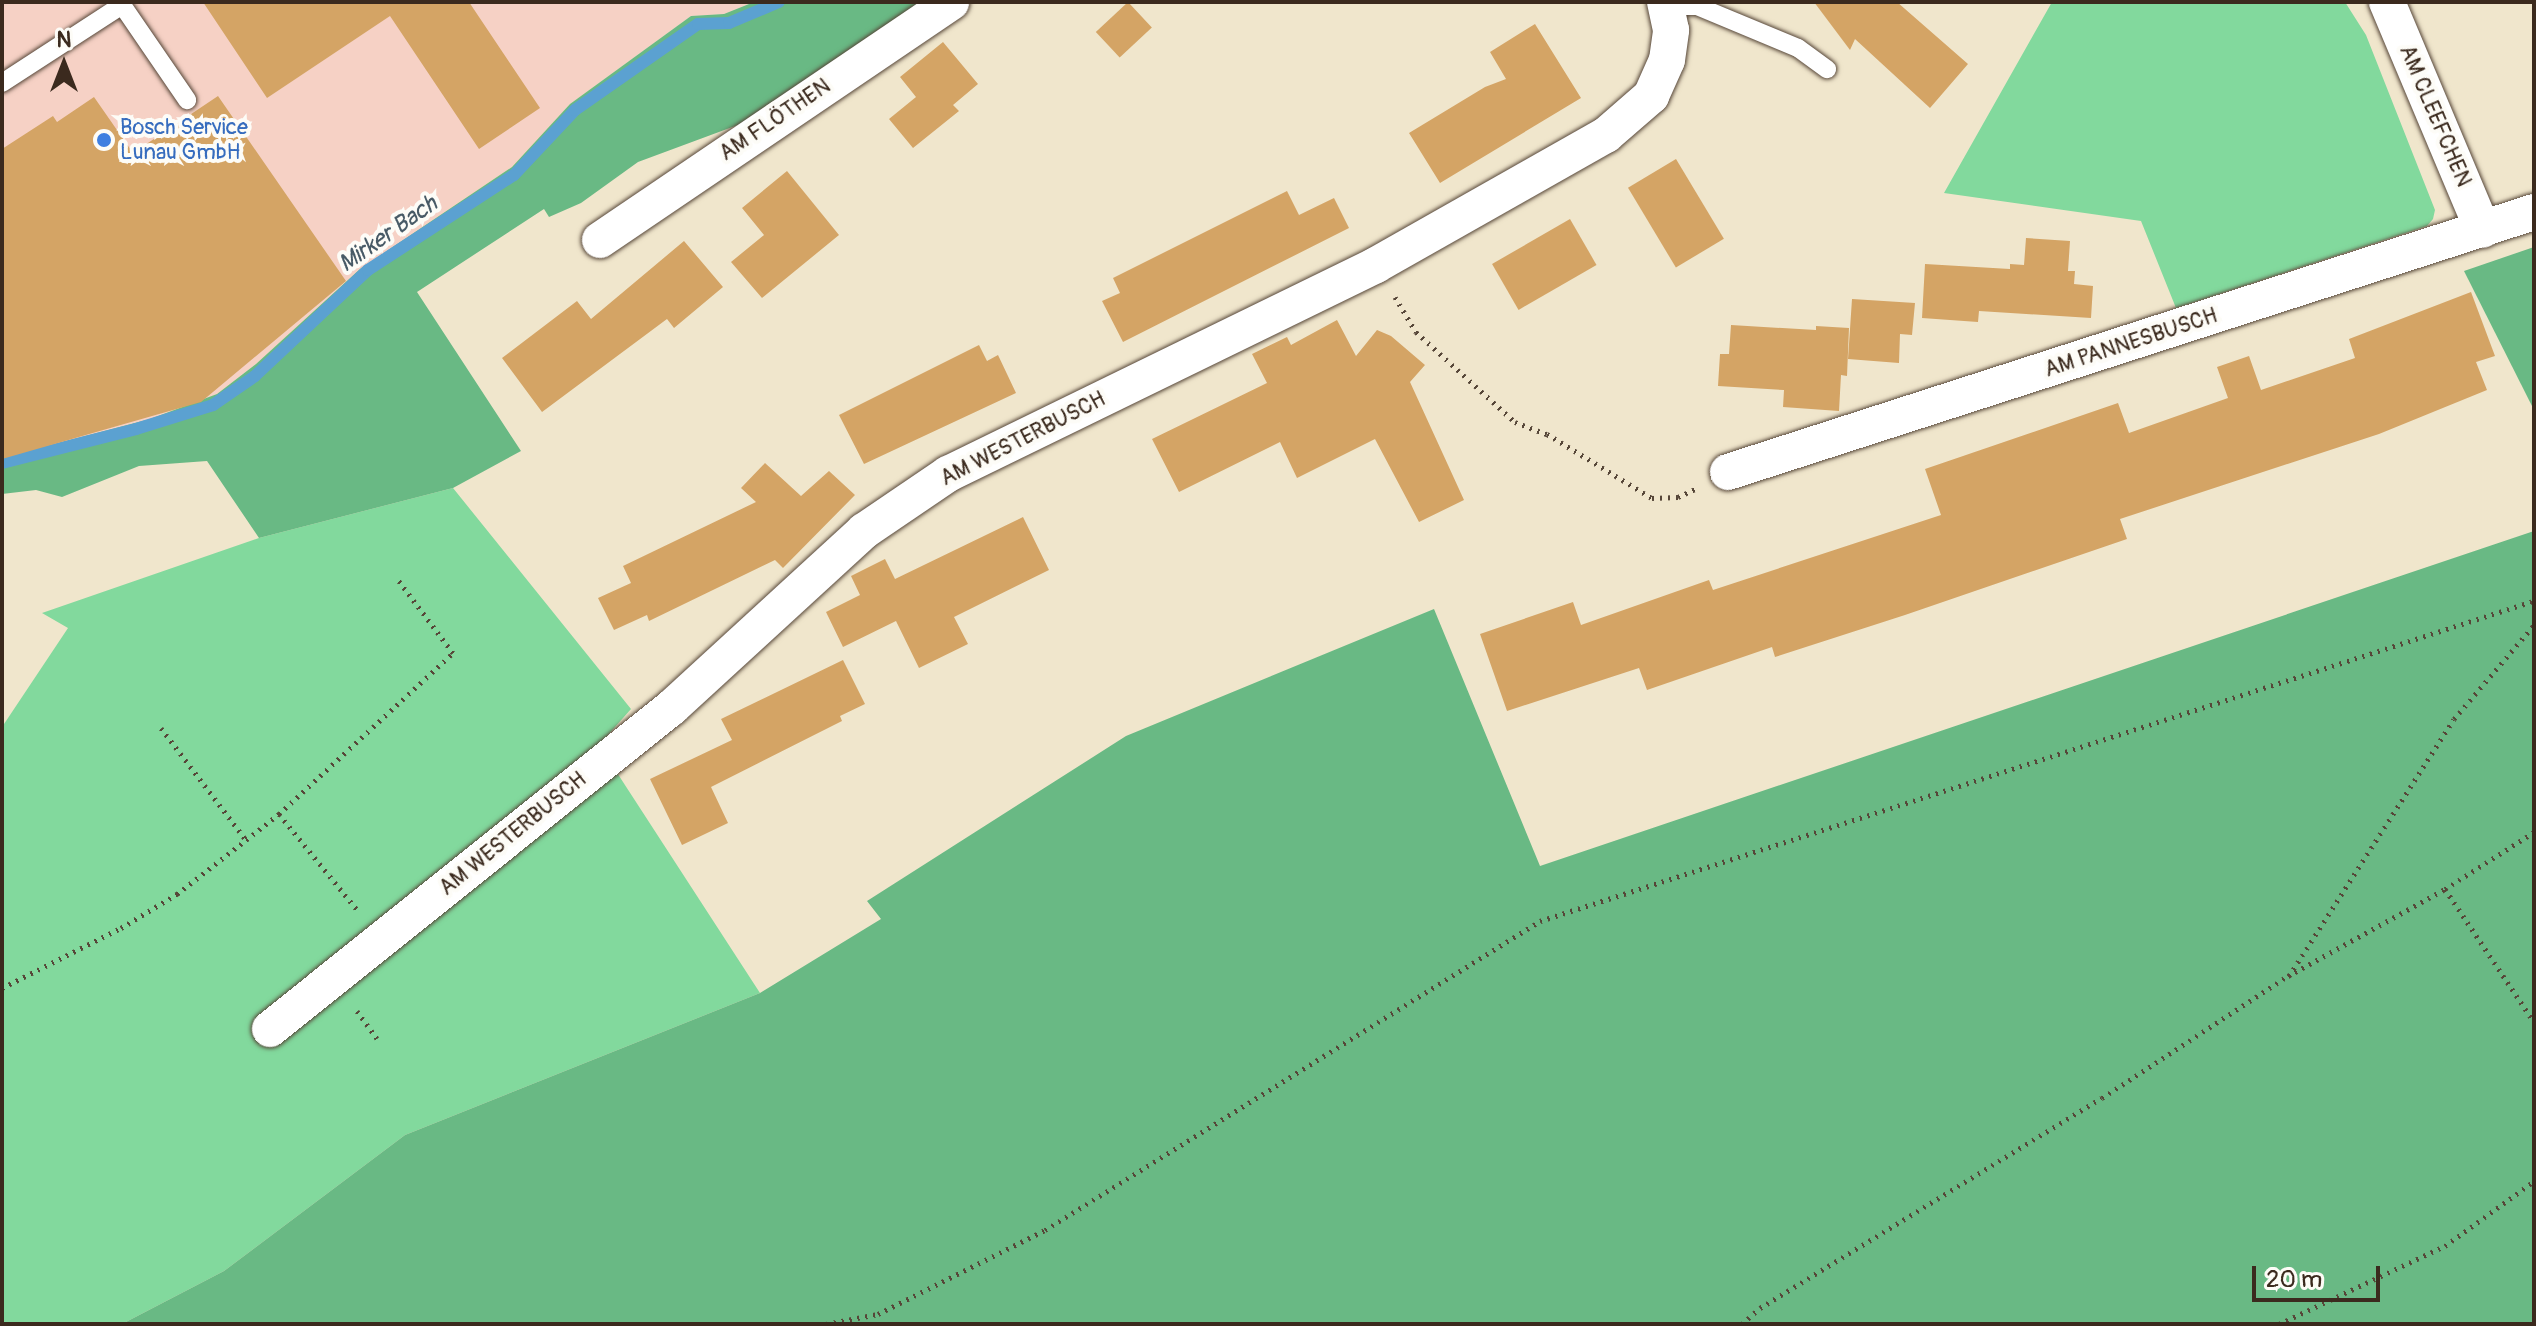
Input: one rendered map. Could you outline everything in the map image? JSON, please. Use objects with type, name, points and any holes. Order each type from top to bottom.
[{"type":"street","name":"AM FLÖTHEN","points":[[600,240],[951,2]]},
{"type":"street","name":"AM CLEEFCHEN","points":[[2387,2],[2483,230]]},
{"type":"street","name":"AM WESTERBUSCH","points":[[270,1029],[671,708],[864,531],[948,474],[1376,265],[1606,135],[1651,96],[1667,60],[1671,30],[1666,4]]},
{"type":"street","name":"AM PANNESBUSCH","points":[[1728,472],[2534,212]]},
{"type":"lane","points":[[2,83],[121,4],[187,100]]},
{"type":"lane","points":[[1666,4],[1697,6],[1798,48],[1827,69]]},
{"type":"path","points":[[1376,265],[1416,332],[1515,422],[1547,434],[1652,498],[1678,497]]},
{"type":"path","points":[[2,988],[121,928],[177,894],[279,814],[453,653],[396,577]]},
{"type":"path","points":[[826,1324],[878,1314],[1045,1230],[1540,921],[2534,601]]},
{"type":"path","points":[[2288,976],[2454,719],[2534,625]]},
{"type":"path","points":[[161,728],[246,840]]},
{"type":"path","points":[[279,814],[357,909]]},
{"type":"path","points":[[1742,1324],[1760,1308],[2102,1098],[2288,976],[2445,889],[2534,832]]},
{"type":"path","points":[[2445,889],[2534,1022]]},
{"type":"path","points":[[365,1022],[377,1039]]},
{"type":"path","points":[[2279,1324],[2445,1246],[2534,1181]]},
{"type":"shaded area","points":[[2,2],[754,2],[724,14],[691,16],[570,104],[512,167],[360,269],[256,364],[217,394],[150,419],[2,458]]},
{"type":"green space","points":[[754,2],[929,2],[754,119],[638,162],[581,203],[549,217],[544,209],[417,292],[521,451],[453,488],[259,538],[207,461],[139,466],[62,497],[36,490],[2,494],[2,458],[150,419],[217,394],[256,364],[360,269],[512,167],[570,104],[691,16],[724,14]]},
{"type":"green space","points":[[2052,2],[2345,2],[2366,35],[2435,210],[2433,219],[2427,226],[2176,308],[2141,221],[1944,193]]},
{"type":"green space","points":[[2534,247],[2534,410],[2464,271]]},
{"type":"green space","points":[[453,488],[631,709],[599,745],[760,993],[405,1135],[224,1271],[122,1324],[2,1324],[2,727],[68,628],[42,613],[259,538]]},
{"type":"green space","points":[[2534,531],[2534,1324],[122,1324],[224,1271],[405,1135],[760,993],[881,919],[867,901],[1126,736],[1434,609],[1540,866]]},
{"type":"building","points":[[203,2],[469,2],[540,108],[479,149],[390,16],[267,98]]},
{"type":"building","points":[[1128,2],[1152,28],[1120,58],[1096,32]]},
{"type":"building","points":[[1814,2],[1897,2],[1968,64],[1930,108],[1855,39],[1850,50]]},
{"type":"building","points":[[1535,24],[1581,98],[1440,183],[1409,133],[1485,87],[1506,79],[1490,52]]},
{"type":"building","points":[[943,42],[978,84],[953,105],[959,111],[913,148],[889,119],[916,97],[900,77]]},
{"type":"building","points":[[218,96],[346,281],[201,402],[2,459],[2,149],[53,116],[57,122],[94,97],[133,153]]},
{"type":"building","points":[[1676,159],[1724,239],[1676,268],[1628,188]]},
{"type":"building","points":[[787,171],[839,235],[762,298],[731,262],[764,235],[742,208]]},
{"type":"building","points":[[1287,191],[1299,215],[1334,198],[1349,228],[1123,342],[1102,301],[1120,293],[1113,278]]},
{"type":"building","points":[[1570,219],[1596,265],[1519,310],[1492,264]]},
{"type":"building","points":[[2026,238],[2070,241],[2068,271],[2075,271],[2074,284],[2093,286],[2091,318],[1979,311],[1978,322],[1922,318],[1925,264],[2010,269],[2010,264],[2024,265]]},
{"type":"building","points":[[684,241],[723,287],[674,328],[667,319],[542,412],[502,358],[577,301],[591,319]]},
{"type":"building","points":[[2471,292],[2495,356],[2476,362],[2487,390],[2379,434],[2120,519],[2127,539],[1905,615],[1775,657],[1772,647],[1647,690],[1639,668],[1507,711],[1480,634],[1573,602],[1581,625],[1709,580],[1713,590],[1941,515],[1925,469],[2118,403],[2129,433],[2228,398],[2217,367],[2249,356],[2261,390],[2355,358],[2349,339]]},
{"type":"building","points":[[1852,299],[1915,303],[1912,335],[1900,334],[1899,363],[1848,359]]},
{"type":"building","points":[[1337,320],[1356,356],[1377,330],[1391,336],[1425,365],[1410,382],[1464,500],[1419,522],[1375,439],[1297,478],[1280,442],[1179,492],[1152,439],[1267,383],[1252,354],[1287,337],[1291,345]]},
{"type":"building","points":[[1731,325],[1816,330],[1816,326],[1849,328],[1847,376],[1841,375],[1839,411],[1783,407],[1784,390],[1718,386],[1720,354],[1729,354]]},
{"type":"building","points":[[979,345],[987,361],[998,355],[1016,393],[864,464],[839,415]]},
{"type":"building","points":[[765,463],[801,496],[829,471],[855,495],[783,568],[775,560],[649,621],[647,615],[614,630],[598,598],[631,583],[623,566],[756,502],[741,488]]},
{"type":"building","points":[[1023,517],[1049,570],[954,617],[968,644],[919,668],[896,621],[843,647],[826,612],[860,595],[851,576],[885,559],[895,579]]},
{"type":"building","points":[[843,660],[865,704],[840,716],[842,721],[711,787],[728,823],[682,845],[650,779],[732,740],[721,719]]},
{"type":"waterway","name":"Mirker Bach","points":[[2,463],[136,429],[213,405],[255,376],[368,270],[514,175],[575,110],[698,24],[729,23],[779,2]]},
{"type":"place","name":"Bosch Service Lunau GmbH","points":[[104,140]]}]
